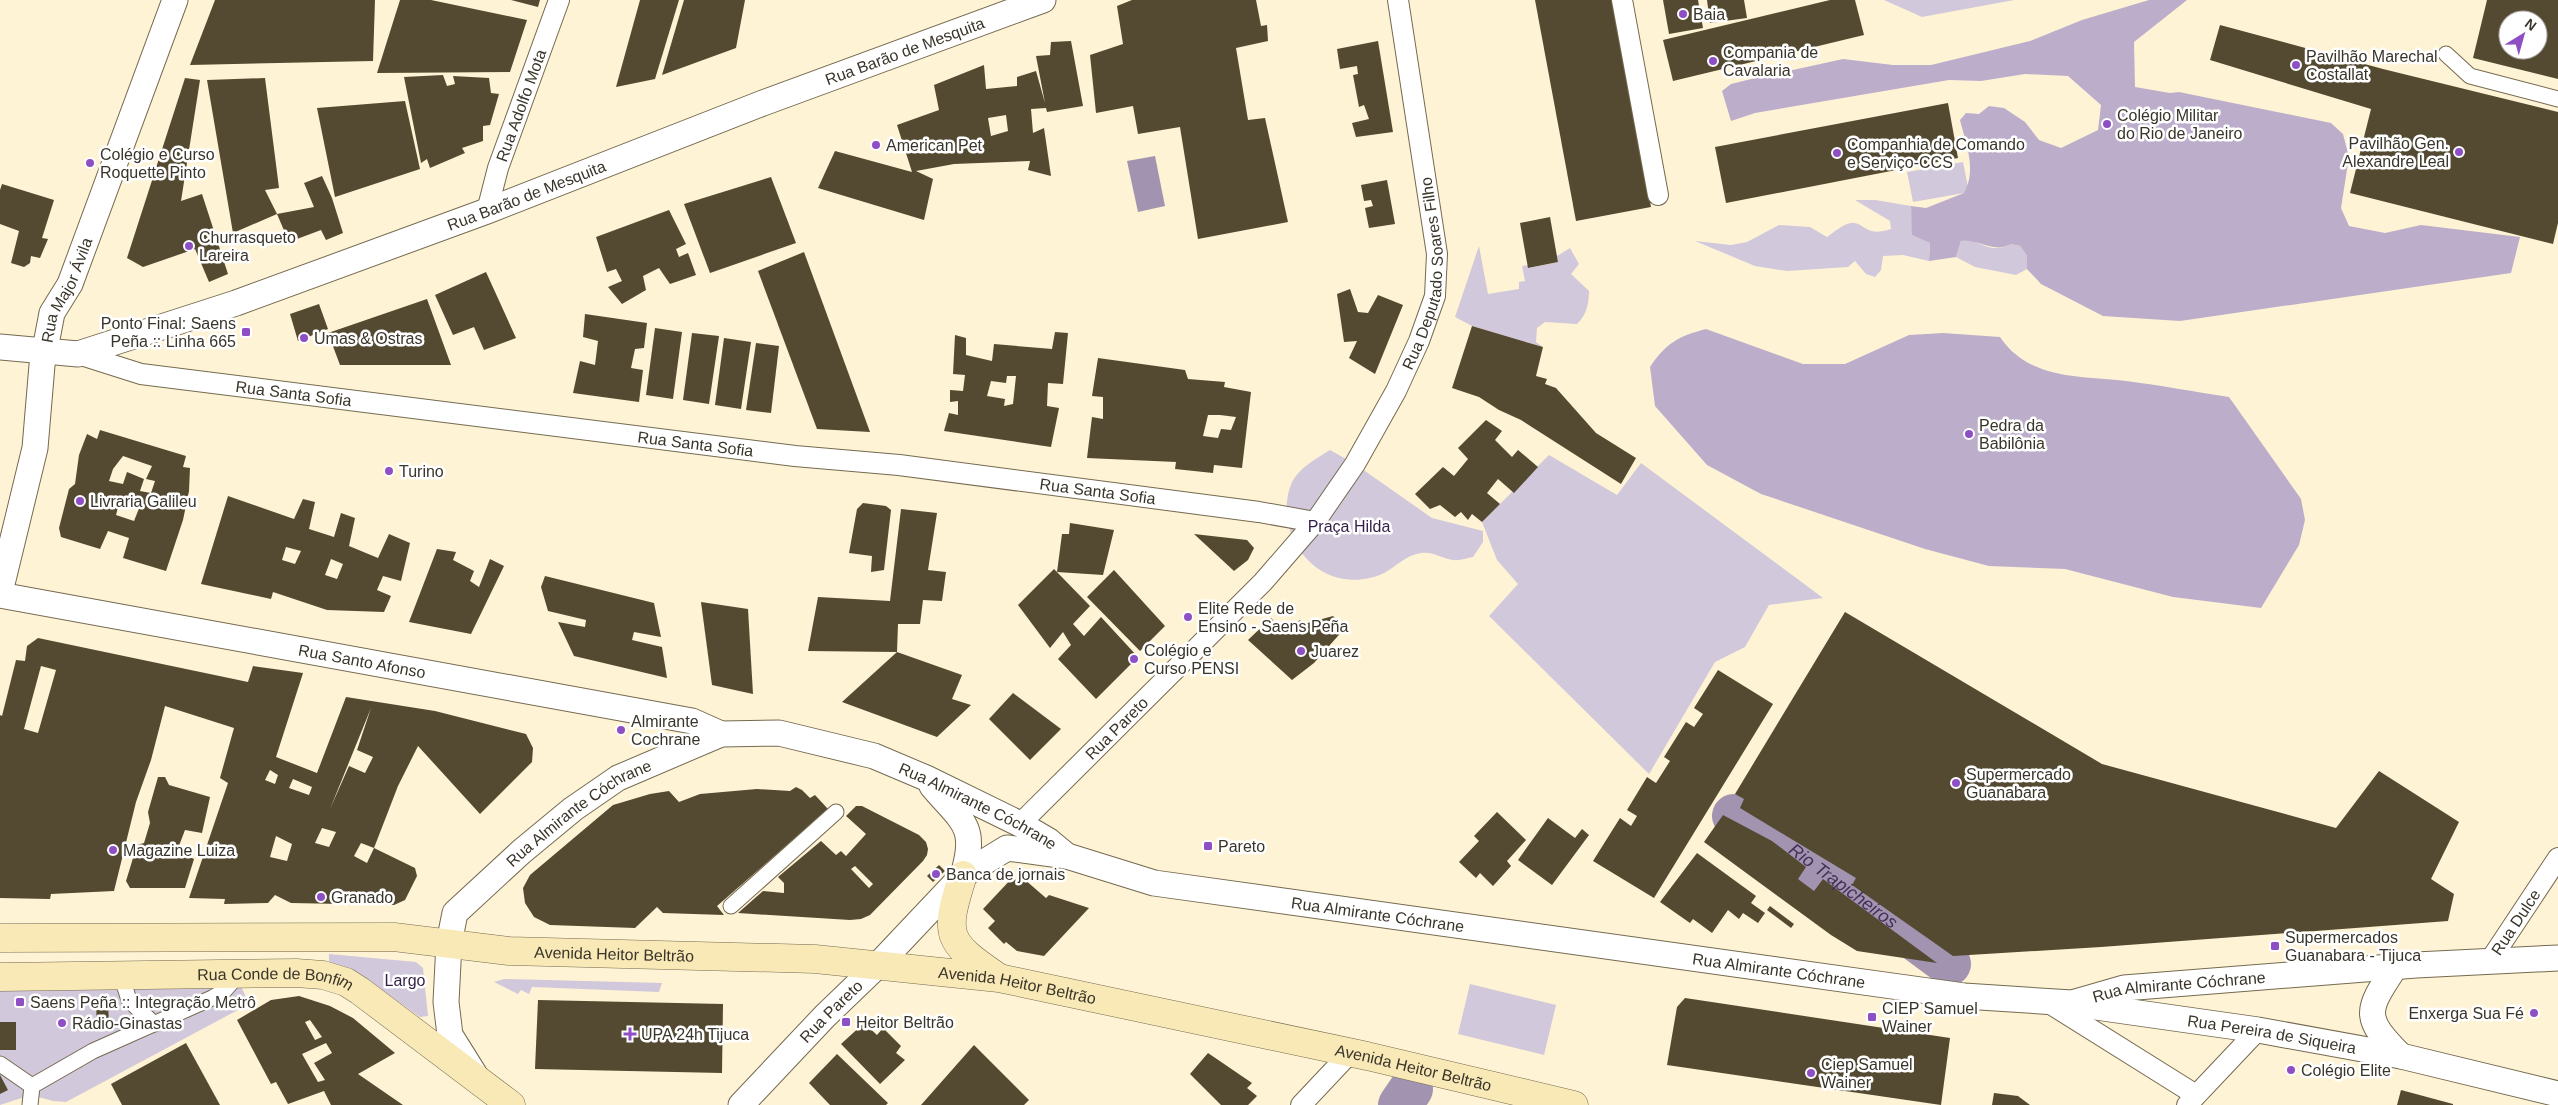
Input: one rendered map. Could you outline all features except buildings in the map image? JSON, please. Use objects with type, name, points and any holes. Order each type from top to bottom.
[{"type":"main road","points":[[963,875],[951,912],[950,925],[958,945],[971,958],[1000,978]]},
{"type":"main road","points":[[0,938],[394,937],[449,943]]},
{"type":"main road","name":"Avenida Heitor Beltrão","points":[[449,943],[509,951],[814,959],[1000,978],[1499,1085],[1574,1105]]},
{"type":"main road","name":"Rua Conde de Bonfim","points":[[0,977],[240,973],[323,975],[346,982],[511,1105]]},
{"type":"street","name":"Rua Major Ávila","points":[[0,593],[35,448],[44,350],[52,313],[70,284],[175,0]]},
{"type":"street","name":"Rua Adolfo Mota","points":[[487,211],[498,168],[559,0]]},
{"type":"street","name":"Rua Barão de Mesquita","points":[[0,347],[78,354],[236,303],[487,211],[763,103],[1043,0]]},
{"type":"street","name":"Rua Deputado Soares Filho","points":[[1315,522],[1361,454],[1396,391],[1419,341],[1435,296],[1437,254],[1398,0]]},
{"type":"street","points":[[1622,0],[1658,194]]},
{"type":"street","points":[[2446,54],[2470,76],[2558,99]]},
{"type":"street","name":"Rua Santa Sofia","points":[[78,354],[141,374],[795,456],[899,465],[1259,512],[1315,522]]},
{"type":"street","name":"Rua Pareto","points":[[1020,824],[1263,582],[1315,522]]},
{"type":"street","name":"Rua Santo Afonso","points":[[0,593],[692,721],[721,734]]},
{"type":"street","name":"Rua Almirante Cóchrane","points":[[478,1079],[450,1035],[446,1002],[449,943],[455,913],[521,852],[573,809],[618,778],[721,734],[780,733],[874,756],[926,778],[1020,824],[1049,841],[1067,856],[1154,883],[1954,995],[2061,1003],[2124,988],[2395,967],[2558,958]]},
{"type":"street","points":[[926,778],[965,822],[970,837],[963,875]]},
{"type":"street","points":[[731,906],[836,812]]},
{"type":"street","name":"Rua Pareto","points":[[741,1105],[963,875],[1007,848],[1067,856]]},
{"type":"street","name":"Rua Dulce","points":[[2489,962],[2558,858]]},
{"type":"street","points":[[2395,967],[2377,994],[2371,1008],[2374,1026],[2401,1056]]},
{"type":"street","points":[[32,1086],[93,1051],[212,998],[224,991],[240,973]]},
{"type":"street","points":[[121,975],[130,1000],[154,1024]]},
{"type":"street","points":[[2061,1003],[2192,1100],[2258,1030]]},
{"type":"street","name":"Rua Pereira de Siqueira","points":[[2061,1003],[2258,1030],[2401,1056],[2558,1094]]},
{"type":"street","points":[[1301,1105],[1350,1053]]},
{"type":"street","points":[[0,1064],[32,1086]]},
{"type":"street","points":[[30,1105],[32,1086]]},
{"type":"green space","points":[[1884,0],[2014,0],[1922,17]]},
{"type":"green space","points":[[1963,162],[1968,187],[1964,193],[1913,202],[1907,172]]},
{"type":"green space","points":[[1855,200],[1875,200],[1911,206],[1913,235],[1930,243],[1929,261],[1903,255],[1883,256],[1881,270],[1875,277],[1866,274],[1855,261],[1848,267],[1787,271],[1755,266],[1695,241],[1731,245],[1747,242],[1779,225],[1810,227],[1827,237],[1841,227],[1851,223],[1859,224],[1875,232],[1891,229],[1890,221]]},
{"type":"green space","points":[[1972,240],[1991,248],[2001,248],[2011,244],[2020,246],[2027,256],[2027,269],[2016,275],[1975,267],[1956,257],[1961,241]]},
{"type":"green space","points":[[1479,246],[1488,294],[1519,289],[1519,282],[1525,281],[1522,266],[1528,265],[1529,268],[1558,262],[1557,256],[1570,248],[1579,264],[1571,274],[1589,291],[1588,305],[1583,317],[1577,324],[1545,322],[1537,328],[1536,342],[1543,347],[1472,326],[1455,317]]},
{"type":"green space","name":"Praça Hilda","points":[[1330,450],[1355,464],[1432,518],[1483,531],[1483,542],[1473,557],[1456,560],[1430,553],[1416,554],[1406,558],[1380,575],[1359,580],[1349,580],[1328,574],[1315,566],[1304,556],[1295,543],[1289,528],[1287,513],[1288,497],[1292,482],[1299,472]]},
{"type":"green space","points":[[1549,455],[1617,495],[1641,463],[1823,598],[1769,605],[1745,647],[1715,662],[1649,774],[1489,616],[1518,584],[1497,560],[1482,522]]},
{"type":"green space","name":"Largo","points":[[329,954],[416,962],[423,968],[428,1016],[420,1017],[357,972],[329,964]]},
{"type":"green space","points":[[504,979],[662,983],[659,992],[532,987],[529,994],[521,990],[518,994],[494,982]]},
{"type":"green space","points":[[1470,984],[1556,1005],[1544,1055],[1458,1034]]},
{"type":"green space","points":[[241,986],[249,1004],[66,1102],[53,1101],[31,1095],[0,1105],[0,987]]},
{"type":"shaded area","points":[[2149,0],[2187,0],[2134,42],[2135,87],[2170,93],[2179,92],[2331,123],[2343,134],[2349,157],[2341,208],[2349,226],[2385,233],[2421,225],[2520,237],[2511,273],[2180,321],[2103,316],[2041,284],[2027,269],[2027,256],[2020,246],[2011,244],[2004,247],[1992,247],[1961,241],[1956,257],[1929,261],[1930,243],[1912,235],[1911,206],[1926,208],[1964,193],[1968,184],[1970,175],[1969,157],[1960,120],[1966,113],[1979,114],[1989,106],[2004,108],[2025,122],[2039,140],[2061,148],[2098,130],[2101,105],[2068,76],[2025,74],[1981,81],[1949,80],[1755,113],[1731,121],[1722,91],[1731,84],[1843,59],[1893,65],[1931,65],[2030,41],[2082,20]]},
{"type":"shaded area","points":[[1155,156],[1165,206],[1138,212],[1127,161]]},
{"type":"shaded area","points":[[1706,329],[1803,364],[1845,364],[1909,335],[1943,333],[2000,337],[2012,351],[2025,361],[2057,373],[2229,397],[2301,499],[2305,520],[2299,545],[2261,608],[2173,597],[2065,569],[1989,566],[1925,549],[1761,494],[1707,465],[1655,406],[1650,367],[1668,346],[1681,338]]},
{"type":"waterway","name":"Rio Trapicheiros","points":[[1734,816],[1792,848],[1949,964]]},
{"type":"waterway","name":"Rio Trapicheiros","points":[[1400,1105],[1411,1089]]},
{"type":"place","name":"Baia","points":[[1683,14]]},
{"type":"place","name":"Compania de Cavalaria","points":[[1713,61]]},
{"type":"place","name":"Pavilhão Marechal Costallat","points":[[2296,65]]},
{"type":"place","name":"Colégio Militar do Rio de Janeiro","points":[[2107,124]]},
{"type":"place","name":"American Pet","points":[[876,145]]},
{"type":"place","name":"Pavilhão Gen. Alexandre Leal","points":[[2459,152]]},
{"type":"place","name":"Companhia de Comando e Serviço-CCS","points":[[1837,153]]},
{"type":"place","name":"Colégio e Curso Roquette Pinto","points":[[90,163]]},
{"type":"place","name":"Churrasqueto Lareira","points":[[189,246]]},
{"type":"place","name":"Ponto Final: Saens Peña :: Linha 665","points":[[246,332]]},
{"type":"place","name":"Umas & Ostras","points":[[304,338]]},
{"type":"place","name":"Pedra da Babilônia","points":[[1969,434]]},
{"type":"place","name":"Turino","points":[[389,471]]},
{"type":"place","name":"Livraria Galileu","points":[[80,501]]},
{"type":"place","name":"Elite Rede de Ensino - Saens Peña","points":[[1188,617]]},
{"type":"place","name":"Juarez","points":[[1301,651]]},
{"type":"place","name":"Colégio e Curso PENSI","points":[[1134,659]]},
{"type":"place","name":"Almirante Cochrane","points":[[621,730]]},
{"type":"place","name":"Supermercado Guanabara","points":[[1956,783]]},
{"type":"place","name":"Pareto","points":[[1208,846]]},
{"type":"place","name":"Magazine Luiza","points":[[113,850]]},
{"type":"place","name":"Banca de jornais","points":[[936,874]]},
{"type":"place","name":"Granado","points":[[321,897]]},
{"type":"place","name":"Supermercados Guanabara - Tijuca","points":[[2275,946]]},
{"type":"place","name":"Saens Peña :: Integração Metrô","points":[[20,1002]]},
{"type":"place","name":"Enxerga Sua Fé","points":[[2534,1013]]},
{"type":"place","name":"CIEP Samuel Wainer","points":[[1872,1017]]},
{"type":"place","name":"Heitor Beltrão","points":[[846,1022]]},
{"type":"place","name":"Rádio-Ginastas","points":[[62,1023]]},
{"type":"place","name":"UPA 24h Tijuca","points":[[630,1034]]},
{"type":"place","name":"Colégio Elite","points":[[2291,1070]]},
{"type":"place","name":"Ciep Samuel Wainer","points":[[1811,1073]]}]
